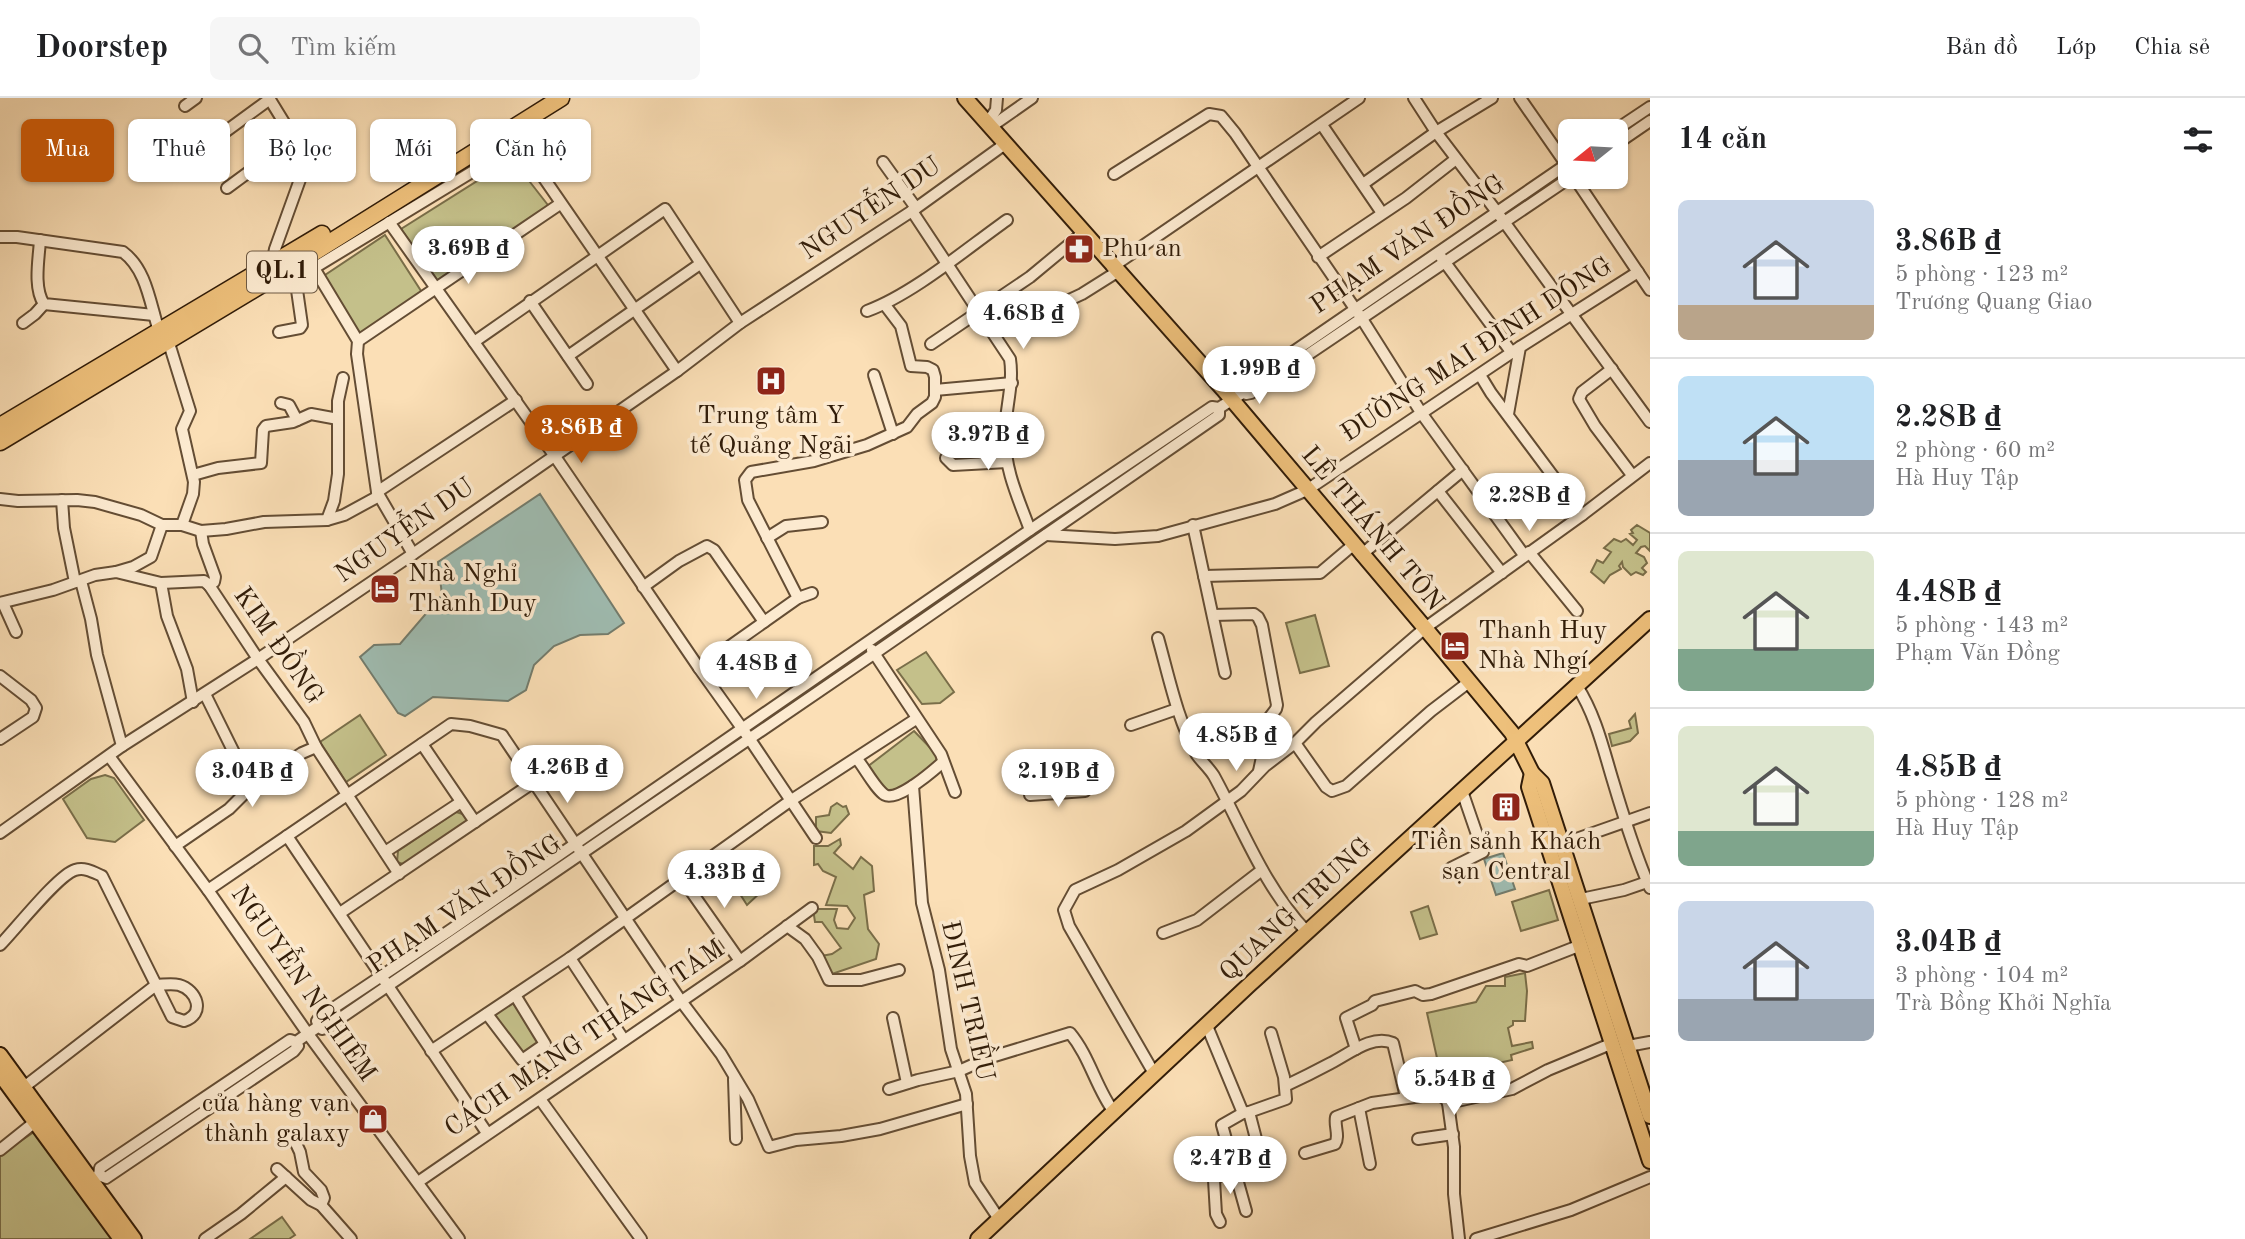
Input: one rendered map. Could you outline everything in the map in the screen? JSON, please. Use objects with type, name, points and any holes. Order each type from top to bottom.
[{"type":"highway","name":"QL.1","points":[[285,270],[541,98]]},
{"type":"highway","name":"QL.1","points":[[0,426],[160,329],[285,270],[561,98]]},
{"type":"highway","name":"QL.1","points":[[0,442],[160,329]]},
{"type":"main road","name":"LÊ THÁNH TÔN","points":[[965,98],[1231,400],[1425,628],[1517,741],[1532,773],[1542,783],[1562,845],[1566,878]]},
{"type":"main road","name":"QUANG TRUNG","points":[[978,1239],[1307,932],[1650,619]]},
{"type":"main road","points":[[1532,773],[1529,787],[1566,878],[1581,945],[1650,1116]]},
{"type":"main road","points":[[1566,878],[1581,898],[1650,1161]]},
{"type":"main road","points":[[0,1055],[134,1239]]},
{"type":"main road","points":[[0,1074],[35,1122],[91,1180],[121,1239]]},
{"type":"street","points":[[185,106],[196,98]]},
{"type":"street","points":[[990,125],[997,98]]},
{"type":"street","points":[[990,125],[1032,98]]},
{"type":"street","points":[[1037,316],[1082,294],[1359,98]]},
{"type":"street","points":[[1414,98],[1436,132],[1650,422]]},
{"type":"street","points":[[1363,184],[1436,132],[1492,98]]},
{"type":"street","points":[[1520,98],[1558,150]]},
{"type":"street","points":[[230,128],[269,99],[282,119]]},
{"type":"street","points":[[1628,131],[1650,107]]},
{"type":"street","points":[[1114,174],[1168,141],[1196,120],[1212,113],[1221,116],[1358,314],[1422,414],[1526,554],[1577,611]]},
{"type":"street","points":[[1628,126],[1650,121]]},
{"type":"street","points":[[1322,125],[1382,213]]},
{"type":"street","name":"NGUYỄN DU","points":[[0,833],[122,746],[193,702],[413,554],[677,371],[740,323],[914,209],[1005,144]]},
{"type":"street","points":[[285,270],[314,268],[515,148],[528,155],[677,371]]},
{"type":"street","points":[[1318,257],[1456,159]]},
{"type":"street","points":[[883,162],[1010,359],[1012,383],[1005,433],[1007,459],[1030,530]]},
{"type":"street","name":"PHẠM VĂN ĐỒNG","points":[[1358,314],[1437,252],[1558,172]]},
{"type":"street","points":[[227,188],[244,176]]},
{"type":"street","points":[[279,332],[300,328],[302,325],[285,270],[275,248],[299,182]]},
{"type":"street","name":"PHẠM VĂN ĐỒNG","points":[[452,936],[382,975],[320,1017],[317,1021],[319,1026],[326,1028],[577,849],[746,734],[875,653],[1119,485],[1219,415],[1245,385],[1445,262],[1558,187]]},
{"type":"street","points":[[1581,189],[1650,290]]},
{"type":"street","points":[[358,341],[560,204]]},
{"type":"street","points":[[474,342],[665,209],[740,323]]},
{"type":"street","points":[[867,311],[885,305],[1007,220]]},
{"type":"street","points":[[389,222],[516,400],[816,838]]},
{"type":"street","points":[[931,344],[1030,277],[1083,233]]},
{"type":"street","points":[[0,237],[123,252],[132,258],[140,269],[191,411],[182,429],[193,475],[193,494],[182,525]]},
{"type":"street","points":[[40,240],[38,282],[44,304]]},
{"type":"street","points":[[1437,252],[1516,350],[1508,414]]},
{"type":"street","points":[[568,356],[700,264]]},
{"type":"street","points":[[314,268],[358,341],[357,355],[378,494],[413,554]]},
{"type":"street","name":"ĐƯỜNG MAI ĐÌNH DÕNG","points":[[1046,535],[1115,538],[1170,533],[1275,504],[1307,490],[1638,272]]},
{"type":"street","points":[[530,301],[587,384]]},
{"type":"street","points":[[23,323],[44,304]]},
{"type":"street","points":[[44,304],[125,311],[160,329]]},
{"type":"street","points":[[798,598],[748,500],[745,480],[751,472],[814,461],[867,445],[906,427],[932,403],[935,377],[931,368],[911,366],[901,326],[885,305]]},
{"type":"street","points":[[1612,369],[1582,392],[1579,399],[1595,426],[1632,475]]},
{"type":"street","points":[[874,375],[893,434]]},
{"type":"street","points":[[1480,375],[1582,515]]},
{"type":"street","points":[[327,520],[334,501],[338,474],[338,401],[343,378]]},
{"type":"street","points":[[935,390],[1012,383]]},
{"type":"street","points":[[0,499],[18,502],[95,502],[141,515],[162,525],[182,525],[201,531],[264,522],[327,520],[344,514],[378,494],[516,400]]},
{"type":"street","name":"PHẠM VĂN ĐỒNG","points":[[746,734],[865,643],[1212,407],[1231,400]]},
{"type":"street","points":[[281,403],[292,408],[297,420]]},
{"type":"street","points":[[193,475],[218,468],[261,463],[264,427],[311,414],[338,419]]},
{"type":"street","points":[[978,452],[1007,459]]},
{"type":"street","points":[[946,458],[949,463],[961,465],[1007,459]]},
{"type":"street","points":[[1155,1074],[1069,926],[1064,910],[1075,890],[1118,870],[1186,831],[1241,791],[1261,770],[1425,628],[1650,463]]},
{"type":"street","points":[[1205,576],[1320,573],[1357,550],[1463,470]]},
{"type":"street","points":[[1112,475],[1119,485]]},
{"type":"street","points":[[1438,491],[1502,573]]},
{"type":"street","points":[[62,500],[64,528],[122,746]]},
{"type":"street","points":[[767,538],[786,526],[822,522]]},
{"type":"street","points":[[16,632],[2,603],[95,575],[133,567],[151,557],[162,525]]},
{"type":"street","points":[[1193,525],[1225,673]]},
{"type":"street","points":[[116,572],[156,582],[204,582],[209,585],[214,582],[215,577],[201,531]]},
{"type":"street","points":[[643,587],[679,561],[707,546],[714,550],[764,622]]},
{"type":"street","points":[[148,558],[146,569],[156,582],[187,668],[193,702]]},
{"type":"street","points":[[990,559],[996,569]]},
{"type":"street","name":"KIM ĐỒNG","points":[[209,585],[304,722],[316,747],[399,874]]},
{"type":"street","points":[[699,668],[798,598],[812,593]]},
{"type":"street","points":[[1213,615],[1254,614],[1262,625],[1277,705],[1263,726],[1261,770]]},
{"type":"street","points":[[1158,638],[1177,709],[1198,756],[1213,774],[1262,870],[1282,902],[1307,932]]},
{"type":"street","points":[[865,643],[875,653],[941,754],[954,792]]},
{"type":"street","points":[[0,676],[31,700],[36,708],[33,717],[0,740]]},
{"type":"street","points":[[1294,743],[1326,787],[1337,791],[1468,682]]},
{"type":"street","points":[[1577,686],[1593,715],[1603,742],[1625,821],[1649,884],[1581,898]]},
{"type":"street","points":[[205,694],[251,787]]},
{"type":"street","points":[[1131,725],[1177,709]]},
{"type":"street","points":[[431,1051],[569,958],[790,801],[916,719]]},
{"type":"street","points":[[208,890],[451,724],[502,735],[681,1001],[734,1074],[767,1145],[771,1147],[796,1140],[880,1129],[967,1104]]},
{"type":"street","points":[[422,744],[475,822]]},
{"type":"street","points":[[175,846],[229,809],[251,787],[302,753],[316,747]]},
{"type":"street","name":"NGUYỄN NGHIÊM","points":[[109,757],[459,1239]]},
{"type":"street","points":[[857,759],[885,795],[892,796],[913,786],[943,762]]},
{"type":"street","points":[[340,913],[534,782]]},
{"type":"street","name":"ĐINH TRIỀU","points":[[913,786],[923,911],[939,970],[951,1049],[960,1071],[967,1104],[970,1156],[975,1183],[999,1219]]},
{"type":"street","points":[[1451,869],[1483,852],[1462,791]]},
{"type":"street","points":[[1030,795],[1085,792]]},
{"type":"street","points":[[385,852],[461,803]]},
{"type":"street","points":[[1562,845],[1650,813]]},
{"type":"street","points":[[288,836],[488,1133]]},
{"type":"street","points":[[0,945],[56,884],[73,870],[86,869],[102,876],[156,985],[24,1087]]},
{"type":"street","points":[[1163,933],[1197,920],[1262,870]]},
{"type":"street","points":[[681,877],[740,961]]},
{"type":"street","name":"CÁCH MẠNG THÁNG TÁM","points":[[418,1182],[740,961],[812,908]]},
{"type":"street","points":[[787,926],[805,939],[818,957],[829,980],[861,980],[900,970]]},
{"type":"street","points":[[1356,1049],[1346,1018],[1363,1011],[1375,1001],[1415,991],[1423,995],[1431,994],[1519,964],[1527,966],[1581,945]]},
{"type":"street","points":[[569,958],[624,1040]]},
{"type":"street","points":[[487,1014],[522,1060],[545,1044],[515,995]]},
{"type":"street","points":[[893,1018],[907,1083]]},
{"type":"street","name":"PHẠM VĂN ĐỒNG","points":[[91,1180],[100,1168],[279,1047],[290,1040],[296,1042],[319,1026]]},
{"type":"street","points":[[1207,1026],[1246,1112],[1261,1158]]},
{"type":"street","points":[[889,1088],[960,1071],[988,1058],[1070,1033],[1089,1063],[1102,1097],[1114,1112]]},
{"type":"street","points":[[1246,1211],[1222,1125],[1246,1112],[1286,1100],[1271,1033]]},
{"type":"street","points":[[1285,1086],[1356,1049],[1384,1040],[1393,1043],[1406,1097]]},
{"type":"street","points":[[1448,1102],[1512,1089],[1548,1070],[1620,1044],[1650,1042]]},
{"type":"street","points":[[734,1074],[736,1139]]},
{"type":"street","points":[[1306,1153],[1338,1141],[1336,1117],[1372,1103],[1406,1097],[1436,1094],[1445,1098],[1453,1134],[1458,1239]]},
{"type":"street","points":[[540,1099],[636,1237]]},
{"type":"street","points":[[1359,1108],[1370,1164]]},
{"type":"street","points":[[0,1150],[35,1122]]},
{"type":"street","points":[[1418,1139],[1453,1134]]},
{"type":"street","points":[[293,1137],[300,1152],[304,1172],[324,1198],[321,1205]]},
{"type":"street","points":[[1220,1222],[1216,1214],[1214,1180],[1223,1172],[1234,1168]]},
{"type":"street","points":[[205,1239],[241,1214],[281,1173],[321,1205],[351,1239]]},
{"type":"street","points":[[1476,1239],[1516,1233],[1650,1177]]},
{"type":"shaded area","points":[[476,182],[530,182],[551,209],[440,285],[401,229]]},
{"type":"shaded area","points":[[385,235],[423,294],[360,335],[322,277]]},
{"type":"shaded area","points":[[540,494],[624,623],[608,634],[580,635],[554,646],[534,665],[526,690],[508,701],[433,697],[405,716],[398,713],[360,657],[374,645],[400,644],[442,595],[438,562]]},
{"type":"shaded area","points":[[1637,525],[1650,533],[1650,551],[1645,546],[1636,553],[1644,557],[1647,563],[1642,568],[1646,572],[1643,575],[1636,572],[1631,575],[1622,562],[1619,566],[1621,569],[1610,575],[1604,583],[1591,572],[1597,560],[1603,563],[1611,552],[1604,548],[1614,539],[1621,542],[1626,539],[1633,545],[1637,540],[1630,534]]},
{"type":"shaded area","points":[[1315,615],[1329,666],[1300,673],[1286,623]]},
{"type":"shaded area","points":[[926,652],[954,692],[940,703],[922,704],[897,670]]},
{"type":"shaded area","points":[[1635,714],[1638,733],[1630,741],[1612,746],[1609,734],[1631,728],[1629,721]]},
{"type":"shaded area","points":[[360,715],[386,755],[346,782],[320,742]]},
{"type":"shaded area","points":[[914,731],[944,762],[891,799],[867,767]]},
{"type":"shaded area","points":[[105,775],[114,778],[144,820],[115,842],[87,838],[63,799],[91,779]]},
{"type":"shaded area","points":[[837,803],[846,806],[849,814],[831,833],[816,831],[816,817],[829,815],[831,807]]},
{"type":"shaded area","points":[[456,812],[466,815],[466,825],[406,865],[397,862],[398,851]]},
{"type":"shaded area","points":[[840,839],[841,845],[834,853],[853,869],[861,857],[872,866],[874,891],[864,895],[868,929],[879,944],[876,959],[829,975],[821,956],[832,954],[841,948],[822,922],[815,922],[813,909],[837,909],[834,920],[837,928],[848,929],[855,918],[847,906],[826,905],[836,877],[823,871],[818,864],[814,865],[814,846],[828,846]]},
{"type":"shaded area","points":[[739,852],[762,891],[747,905],[722,866]]},
{"type":"shaded area","points":[[1503,853],[1515,889],[1496,895],[1484,859]]},
{"type":"shaded area","points":[[1549,890],[1558,920],[1521,931],[1512,902]]},
{"type":"shaded area","points":[[1428,906],[1437,934],[1420,939],[1411,912]]},
{"type":"shaded area","points":[[1525,973],[1525,1021],[1513,1021],[1513,1025],[1508,1028],[1512,1046],[1532,1042],[1533,1048],[1511,1055],[1512,1060],[1441,1076],[1427,1013],[1476,1002],[1486,986],[1505,986],[1505,977]]},
{"type":"shaded area","points":[[512,1002],[544,1044],[518,1062],[488,1019]]},
{"type":"shaded area","points":[[37,1130],[116,1239],[0,1239],[0,1155]]},
{"type":"shaded area","points":[[282,1217],[295,1235],[289,1239],[250,1239]]},
{"type":"place","name":"Phu an","points":[[1079,249]]},
{"type":"place","name":"Trung tâm Y tế Quảng Ngãi","points":[[771,381]]},
{"type":"place","name":"Nhà Nghỉ Thành Duy","points":[[385,589]]},
{"type":"place","name":"Thanh Huy Nhà Nhgí","points":[[1455,646]]},
{"type":"place","name":"Tiền sảnh Khách sạn Central","points":[[1506,807]]},
{"type":"place","name":"cửa hàng vạn thành galaxy","points":[[373,1119]]}]
